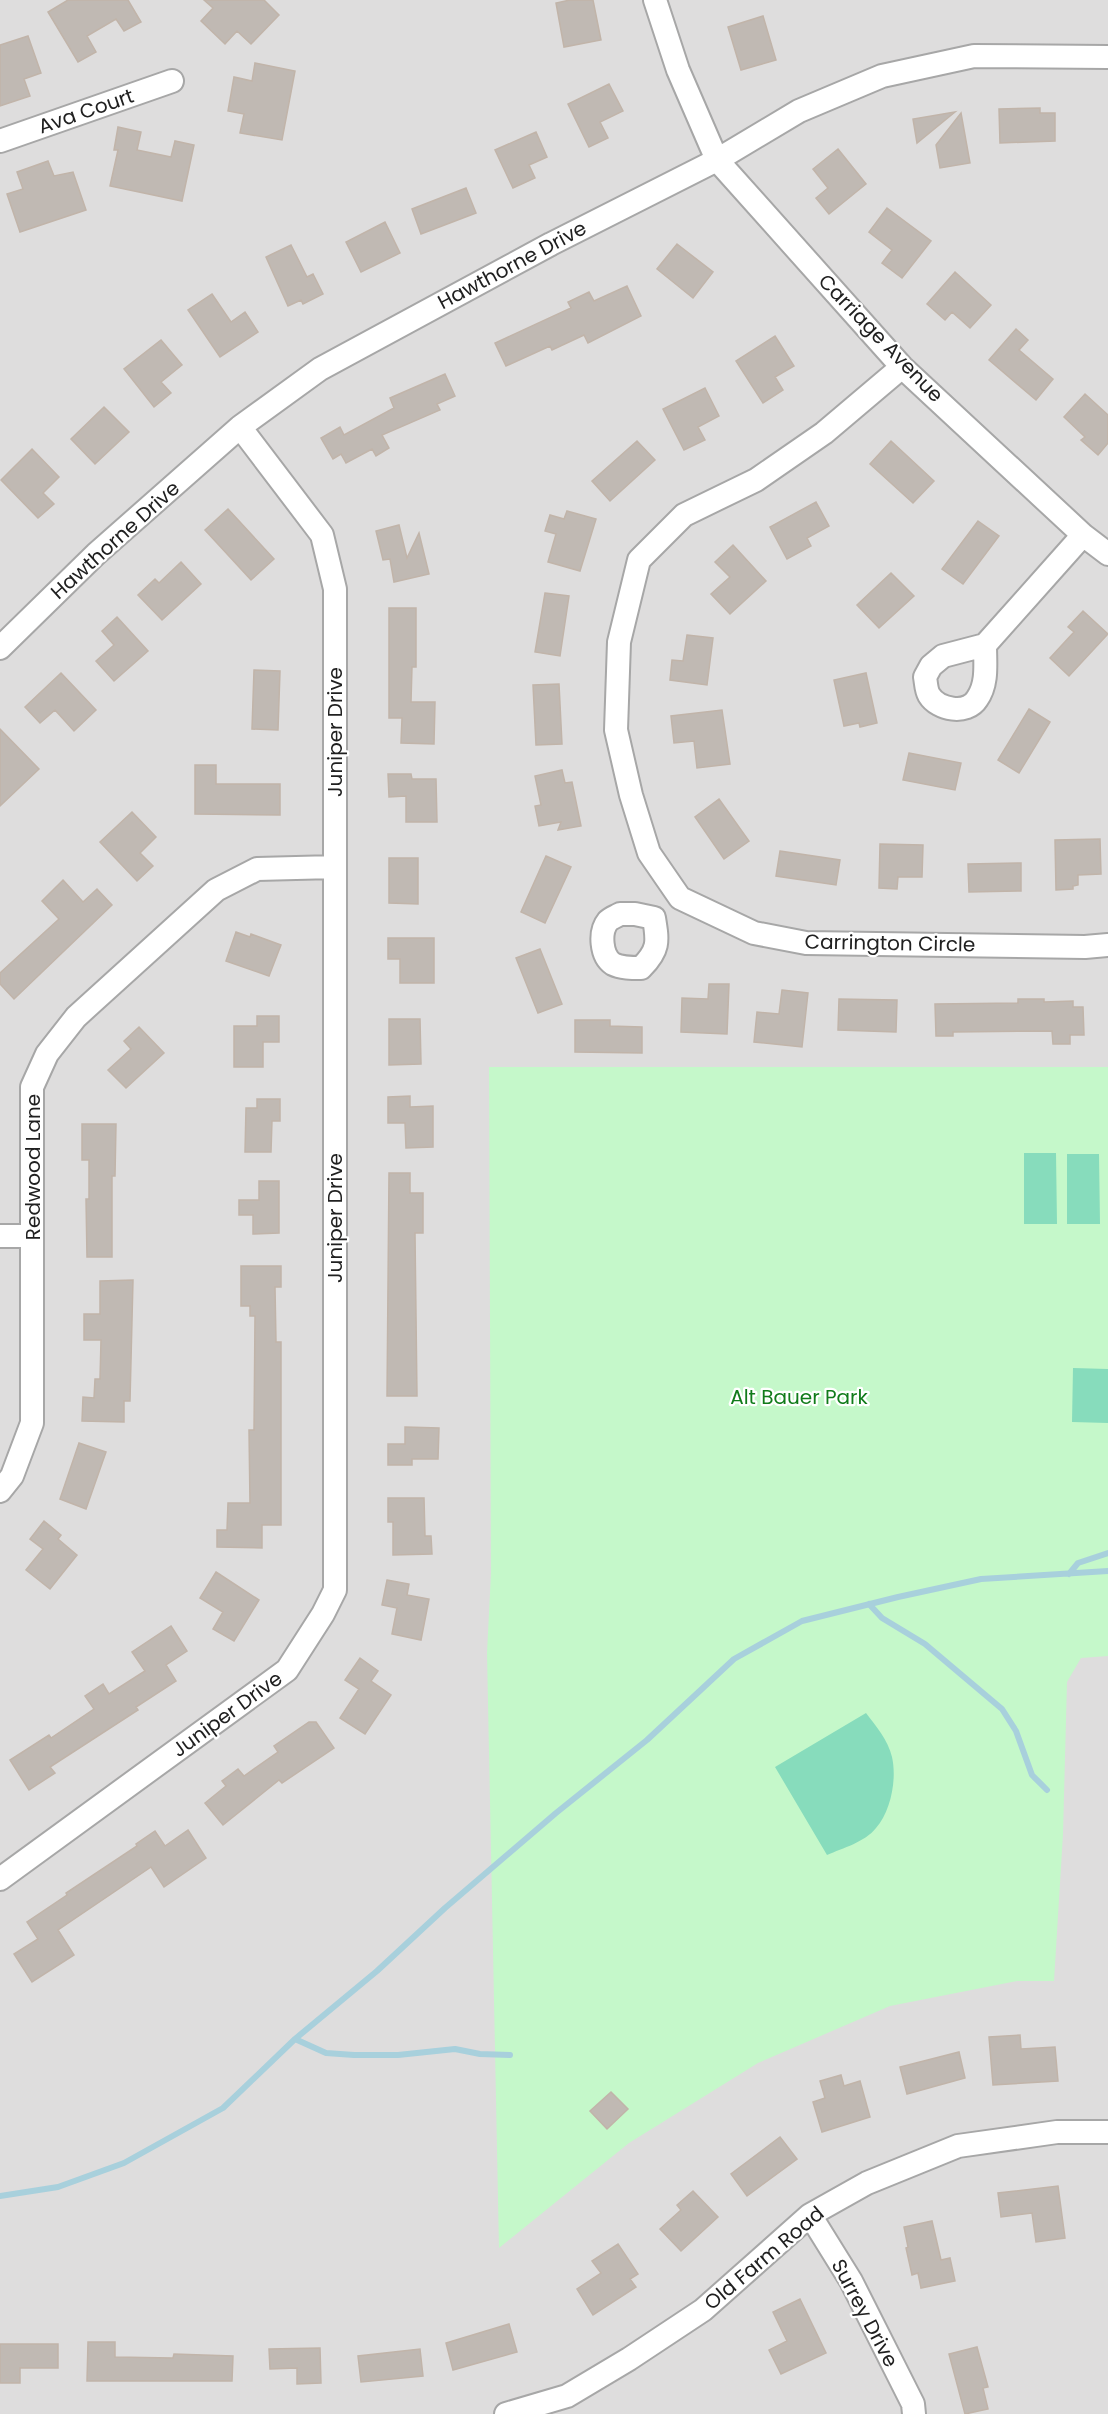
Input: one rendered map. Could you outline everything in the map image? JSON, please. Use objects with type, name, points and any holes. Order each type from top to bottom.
[{"type":"street","name":"Carriage Avenue","points":[[655,0],[678,70],[717,160],[902,367],[1083,535],[1108,554]]},
{"type":"street","name":"Hawthorne Drive","points":[[0,648],[96,554],[240,427],[320,369],[602,217],[717,160],[800,111],[882,76],[974,56],[1108,57]]},
{"type":"street","name":"Ava Court","points":[[0,141],[172,81]]},
{"type":"street","points":[[654,918],[680,898],[650,853],[631,795],[616,730],[619,642],[639,560],[684,514],[756,480],[824,433],[902,367]]},
{"type":"street","name":"Juniper Drive","points":[[0,1879],[287,1670],[323,1614],[335,1590],[335,589],[322,535],[240,427]]},
{"type":"street","points":[[985,645],[1083,535]]},
{"type":"street","name":"Redwood Lane","points":[[0,1491],[12,1476],[32,1423],[32,1087],[47,1054],[76,1017],[216,890],[256,869],[335,867]]},
{"type":"street","name":"Carrington Circle","points":[[680,898],[754,933],[806,943],[1085,947],[1108,945]]},
{"type":"street","points":[[0,1236],[32,1236]]},
{"type":"street","name":"Old Farm Road","points":[[506,2414],[570,2405],[629,2359],[703,2310],[810,2215],[867,2183],[958,2146],[1057,2132],[1108,2132]]},
{"type":"street","name":"Surrey Drive","points":[[810,2215],[851,2281],[913,2404],[914,2414]]},
{"type":"shaded area","points":[[0,0],[1108,0],[1108,2414],[0,2414]]},
{"type":"green space","name":"Alt Bauer Park","points":[[489,1067],[1108,1067],[1108,1656],[1081,1658],[1067,1682],[1063,1834],[1054,1981],[1017,1981],[890,2006],[758,2063],[629,2143],[499,2248],[487,1653],[491,1573]]},
{"type":"green space","points":[[1024,1153],[1056,1153],[1057,1224],[1024,1224]]},
{"type":"green space","points":[[1067,1154],[1099,1154],[1100,1224],[1067,1224]]},
{"type":"green space","points":[[1073,1368],[1108,1369],[1108,1423],[1072,1422]]},
{"type":"green space","points":[[866,1713],[885,1739],[892,1757],[894,1775],[889,1804],[886,1813],[871,1833],[827,1855],[775,1767]]},
{"type":"building","points":[[68,0],[128,0],[141,22],[124,31],[116,19],[87,36],[96,52],[78,62],[48,12]]},
{"type":"building","points":[[204,0],[264,0],[279,15],[251,44],[237,31],[225,44],[201,21],[213,8]]},
{"type":"building","points":[[570,0],[593,0],[601,40],[564,47],[556,3]]},
{"type":"building","points":[[763,16],[776,60],[741,70],[728,27]]},
{"type":"building","points":[[28,36],[41,73],[24,79],[30,96],[0,106],[0,45]]},
{"type":"building","points":[[255,63],[295,71],[282,140],[240,133],[244,114],[228,111],[234,77],[252,81]]},
{"type":"building","points":[[609,84],[623,111],[600,122],[608,138],[589,147],[568,104]]},
{"type":"building","points":[[1040,108],[1040,113],[1055,113],[1055,141],[1000,143],[999,109]]},
{"type":"building","points":[[955,112],[917,143],[913,119]]},
{"type":"building","points":[[961,113],[970,163],[940,168],[936,145]]},
{"type":"building","points":[[118,127],[141,132],[137,150],[171,157],[175,141],[194,145],[182,201],[110,186],[118,150],[114,150]]},
{"type":"building","points":[[536,132],[547,157],[529,165],[535,178],[513,188],[495,150]]},
{"type":"building","points":[[838,149],[866,184],[829,214],[816,198],[828,188],[813,169]]},
{"type":"building","points":[[48,161],[54,176],[73,172],[86,210],[20,232],[7,194],[23,189],[17,172]]},
{"type":"building","points":[[466,188],[476,213],[421,234],[412,209]]},
{"type":"building","points":[[887,208],[931,241],[902,278],[882,263],[892,250],[869,232]]},
{"type":"building","points":[[385,222],[400,253],[361,272],[346,242]]},
{"type":"building","points":[[677,244],[713,272],[693,298],[657,269]]},
{"type":"building","points":[[291,245],[307,277],[313,274],[323,294],[303,304],[301,300],[288,306],[266,257]]},
{"type":"building","points":[[955,272],[991,305],[970,328],[952,312],[945,320],[927,304]]},
{"type":"building","points":[[627,286],[641,316],[588,343],[584,335],[552,350],[550,346],[506,366],[495,343],[571,308],[568,302],[589,292],[594,301]]},
{"type":"building","points":[[212,294],[231,322],[245,312],[258,332],[220,357],[188,310]]},
{"type":"building","points":[[1016,329],[1028,340],[1019,350],[1053,379],[1036,400],[989,360]]},
{"type":"building","points":[[775,336],[794,366],[775,377],[783,390],[763,403],[736,361]]},
{"type":"building","points":[[161,340],[182,365],[161,382],[171,393],[154,407],[124,369]]},
{"type":"building","points":[[445,374],[455,396],[437,404],[440,410],[382,435],[389,448],[376,456],[372,449],[346,463],[341,454],[333,459],[321,438],[340,427],[344,435],[394,408],[390,398]]},
{"type":"building","points":[[705,388],[719,416],[698,427],[705,440],[684,450],[663,409]]},
{"type":"building","points":[[1085,394],[1108,415],[1108,443],[1098,455],[1081,440],[1085,437],[1064,417]]},
{"type":"building","points":[[104,407],[129,432],[95,464],[71,439]]},
{"type":"building","points":[[637,441],[655,460],[610,501],[592,481]]},
{"type":"building","points":[[891,441],[934,481],[913,503],[870,464]]},
{"type":"building","points":[[32,449],[59,477],[43,493],[54,504],[38,518],[1,480]]},
{"type":"building","points":[[816,502],[829,526],[807,538],[811,546],[787,559],[770,527]]},
{"type":"building","points":[[228,509],[274,559],[251,580],[205,530]]},
{"type":"building","points":[[567,511],[596,519],[580,571],[548,562],[556,534],[545,531],[550,515],[564,519]]},
{"type":"building","points":[[978,521],[999,536],[963,584],[942,569]]},
{"type":"building","points":[[399,525],[407,558],[419,533],[429,574],[394,582],[390,559],[383,560],[376,531]]},
{"type":"building","points":[[733,545],[766,581],[730,614],[711,594],[730,577],[715,562]]},
{"type":"building","points":[[181,562],[201,584],[162,620],[138,595],[155,579],[159,583]]},
{"type":"building","points":[[891,573],[914,596],[879,628],[857,605]]},
{"type":"building","points":[[545,593],[569,596],[560,656],[535,652]]},
{"type":"building","points":[[389,608],[416,608],[416,667],[412,667],[411,702],[435,702],[434,744],[401,743],[402,718],[389,718]]},
{"type":"building","points":[[1083,611],[1108,634],[1069,676],[1050,658],[1074,632],[1068,627]]},
{"type":"building","points":[[117,617],[148,651],[114,681],[96,661],[114,645],[102,631]]},
{"type":"building","points":[[687,635],[713,638],[707,685],[670,680],[672,660],[683,661]]},
{"type":"building","points":[[254,670],[280,671],[278,730],[252,729]]},
{"type":"building","points":[[61,673],[96,710],[74,731],[55,710],[40,723],[25,707]]},
{"type":"building","points":[[866,673],[877,723],[860,727],[859,723],[844,726],[834,680]]},
{"type":"building","points":[[559,684],[562,744],[536,745],[533,685]]},
{"type":"building","points":[[1029,709],[1050,722],[1019,773],[998,760]]},
{"type":"building","points":[[722,710],[730,764],[697,768],[694,741],[674,743],[671,716]]},
{"type":"building","points":[[0,729],[39,769],[0,806]]},
{"type":"building","points":[[909,753],[961,763],[955,790],[903,780]]},
{"type":"building","points":[[195,765],[216,765],[216,784],[280,784],[280,815],[195,814]]},
{"type":"building","points":[[562,770],[565,783],[572,782],[581,826],[558,830],[561,822],[539,826],[535,806],[541,805],[535,776]]},
{"type":"building","points":[[388,774],[411,774],[412,779],[436,779],[437,822],[406,822],[406,796],[389,797]]},
{"type":"building","points":[[719,799],[749,841],[724,859],[695,817]]},
{"type":"building","points":[[132,812],[156,837],[140,853],[153,866],[137,881],[100,842]]},
{"type":"building","points":[[1100,839],[1101,874],[1078,875],[1078,885],[1073,886],[1073,889],[1056,890],[1055,840]]},
{"type":"building","points":[[880,844],[923,845],[922,877],[898,877],[897,889],[879,888]]},
{"type":"building","points":[[780,851],[840,860],[836,885],[776,876]]},
{"type":"building","points":[[546,856],[571,867],[545,923],[521,912]]},
{"type":"building","points":[[389,858],[418,858],[418,904],[389,903]]},
{"type":"building","points":[[1021,863],[1021,891],[969,892],[968,864]]},
{"type":"building","points":[[63,880],[83,902],[97,889],[112,905],[14,999],[0,984],[0,973],[59,919],[42,901]]},
{"type":"building","points":[[236,932],[250,937],[251,934],[281,945],[269,976],[226,961]]},
{"type":"building","points":[[388,938],[434,938],[434,983],[400,983],[400,959],[388,959]]},
{"type":"building","points":[[540,949],[562,1004],[538,1013],[516,958]]},
{"type":"building","points":[[709,984],[729,984],[727,1034],[681,1032],[682,998],[708,999]]},
{"type":"building","points":[[782,990],[808,993],[802,1047],[754,1042],[757,1012],[779,1014]]},
{"type":"building","points":[[839,999],[897,1000],[896,1032],[838,1030]]},
{"type":"building","points":[[1018,999],[1044,999],[1044,1002],[1073,1001],[1073,1007],[1083,1007],[1084,1035],[1070,1035],[1070,1044],[1053,1044],[1052,1031],[953,1032],[953,1036],[936,1036],[935,1004],[1018,1003]]},
{"type":"building","points":[[257,1016],[279,1016],[279,1042],[263,1042],[263,1067],[234,1067],[234,1026],[257,1026]]},
{"type":"building","points":[[389,1019],[420,1019],[421,1064],[389,1065]]},
{"type":"building","points":[[575,1020],[610,1020],[610,1026],[642,1027],[642,1053],[575,1052]]},
{"type":"building","points":[[139,1027],[164,1053],[126,1088],[108,1070],[131,1049],[124,1041]]},
{"type":"building","points":[[410,1096],[410,1107],[433,1106],[433,1147],[406,1148],[405,1123],[388,1123],[388,1097]]},
{"type":"building","points":[[257,1099],[280,1099],[280,1121],[272,1121],[271,1152],[245,1152],[246,1108],[257,1108]]},
{"type":"building","points":[[82,1124],[116,1124],[115,1176],[112,1176],[112,1257],[87,1257],[86,1199],[89,1199],[89,1160],[82,1160]]},
{"type":"building","points":[[389,1173],[410,1173],[410,1193],[423,1193],[423,1233],[415,1233],[417,1396],[387,1396]]},
{"type":"building","points":[[259,1181],[279,1181],[279,1233],[253,1234],[253,1215],[239,1215],[239,1200],[259,1200]]},
{"type":"building","points":[[241,1266],[281,1266],[281,1287],[275,1287],[276,1342],[281,1342],[281,1525],[262,1525],[262,1548],[217,1547],[217,1530],[227,1530],[228,1503],[250,1503],[249,1430],[254,1430],[255,1316],[250,1316],[250,1306],[241,1306]]},
{"type":"building","points":[[133,1280],[130,1401],[124,1401],[124,1422],[82,1421],[83,1397],[94,1398],[95,1379],[100,1379],[101,1340],[84,1340],[84,1314],[100,1314],[100,1281]]},
{"type":"building","points":[[405,1427],[439,1428],[438,1459],[412,1459],[412,1465],[388,1465],[388,1444],[405,1444]]},
{"type":"building","points":[[79,1443],[106,1452],[86,1509],[60,1499]]},
{"type":"building","points":[[388,1498],[424,1498],[425,1536],[431,1536],[432,1554],[393,1555],[393,1522],[388,1522]]},
{"type":"building","points":[[44,1521],[61,1535],[58,1539],[77,1555],[50,1589],[26,1570],[43,1549],[30,1539]]},
{"type":"building","points":[[216,1572],[259,1600],[234,1641],[213,1629],[223,1612],[200,1598]]},
{"type":"building","points":[[387,1580],[409,1584],[407,1595],[429,1599],[421,1640],[392,1634],[397,1608],[382,1605]]},
{"type":"building","points":[[171,1626],[187,1651],[166,1665],[176,1681],[136,1707],[138,1710],[50,1767],[55,1773],[29,1790],[10,1760],[49,1735],[51,1738],[94,1709],[85,1696],[103,1684],[109,1694],[145,1671],[132,1652]]},
{"type":"building","points":[[360,1658],[378,1671],[371,1681],[391,1695],[365,1734],[340,1718],[359,1689],[345,1680]]},
{"type":"building","points":[[309,1722],[316,1722],[334,1748],[282,1783],[279,1780],[223,1825],[205,1803],[226,1786],[222,1781],[238,1769],[244,1776],[278,1752],[274,1746]]},
{"type":"building","points":[[188,1830],[206,1858],[164,1887],[151,1867],[58,1930],[74,1955],[32,1982],[14,1954],[38,1939],[27,1922],[155,1831],[165,1846]]},
{"type":"building","points":[[1020,2035],[1021,2049],[1055,2047],[1058,2081],[993,2085],[989,2037]]},
{"type":"building","points":[[959,2052],[965,2078],[907,2094],[900,2067]]},
{"type":"building","points":[[841,2075],[844,2086],[860,2081],[870,2117],[822,2132],[813,2102],[825,2098],[820,2081]]},
{"type":"building","points":[[611,2092],[628,2109],[607,2129],[590,2111]]},
{"type":"building","points":[[780,2137],[797,2159],[747,2196],[731,2174]]},
{"type":"building","points":[[1058,2186],[1065,2238],[1036,2242],[1032,2213],[1001,2217],[998,2193]]},
{"type":"building","points":[[693,2191],[718,2217],[681,2251],[660,2229],[681,2210],[677,2205]]},
{"type":"building","points":[[932,2221],[941,2260],[950,2258],[955,2281],[921,2288],[918,2273],[912,2275],[904,2227]]},
{"type":"building","points":[[618,2244],[638,2274],[630,2279],[636,2287],[593,2315],[577,2289],[601,2273],[592,2261]]},
{"type":"building","points":[[800,2299],[826,2353],[781,2374],[769,2350],[787,2341],[773,2312]]},
{"type":"building","points":[[509,2324],[517,2352],[453,2370],[446,2343]]},
{"type":"building","points":[[88,2342],[115,2342],[115,2357],[173,2358],[174,2354],[233,2356],[232,2381],[87,2381]]},
{"type":"building","points":[[0,2344],[58,2344],[58,2368],[20,2368],[20,2383],[0,2383]]},
{"type":"building","points":[[977,2347],[988,2387],[983,2388],[988,2409],[965,2414],[949,2354]]},
{"type":"building","points":[[320,2348],[321,2383],[297,2384],[297,2368],[270,2369],[269,2349]]},
{"type":"building","points":[[420,2349],[423,2376],[361,2382],[358,2356]]},
{"type":"waterway","points":[[1069,1574],[1078,1563],[1108,1553]]},
{"type":"waterway","points":[[0,2196],[58,2187],[124,2163],[223,2108],[295,2039],[377,1971],[445,1908],[556,1813],[647,1740],[734,1659],[802,1621],[898,1597],[981,1579],[1108,1571]]},
{"type":"waterway","points":[[869,1604],[882,1618],[925,1644],[1002,1709],[1016,1731],[1032,1775],[1047,1790]]},
{"type":"waterway","points":[[295,2039],[326,2053],[398,2055],[455,2049],[480,2054],[510,2055]]}]
